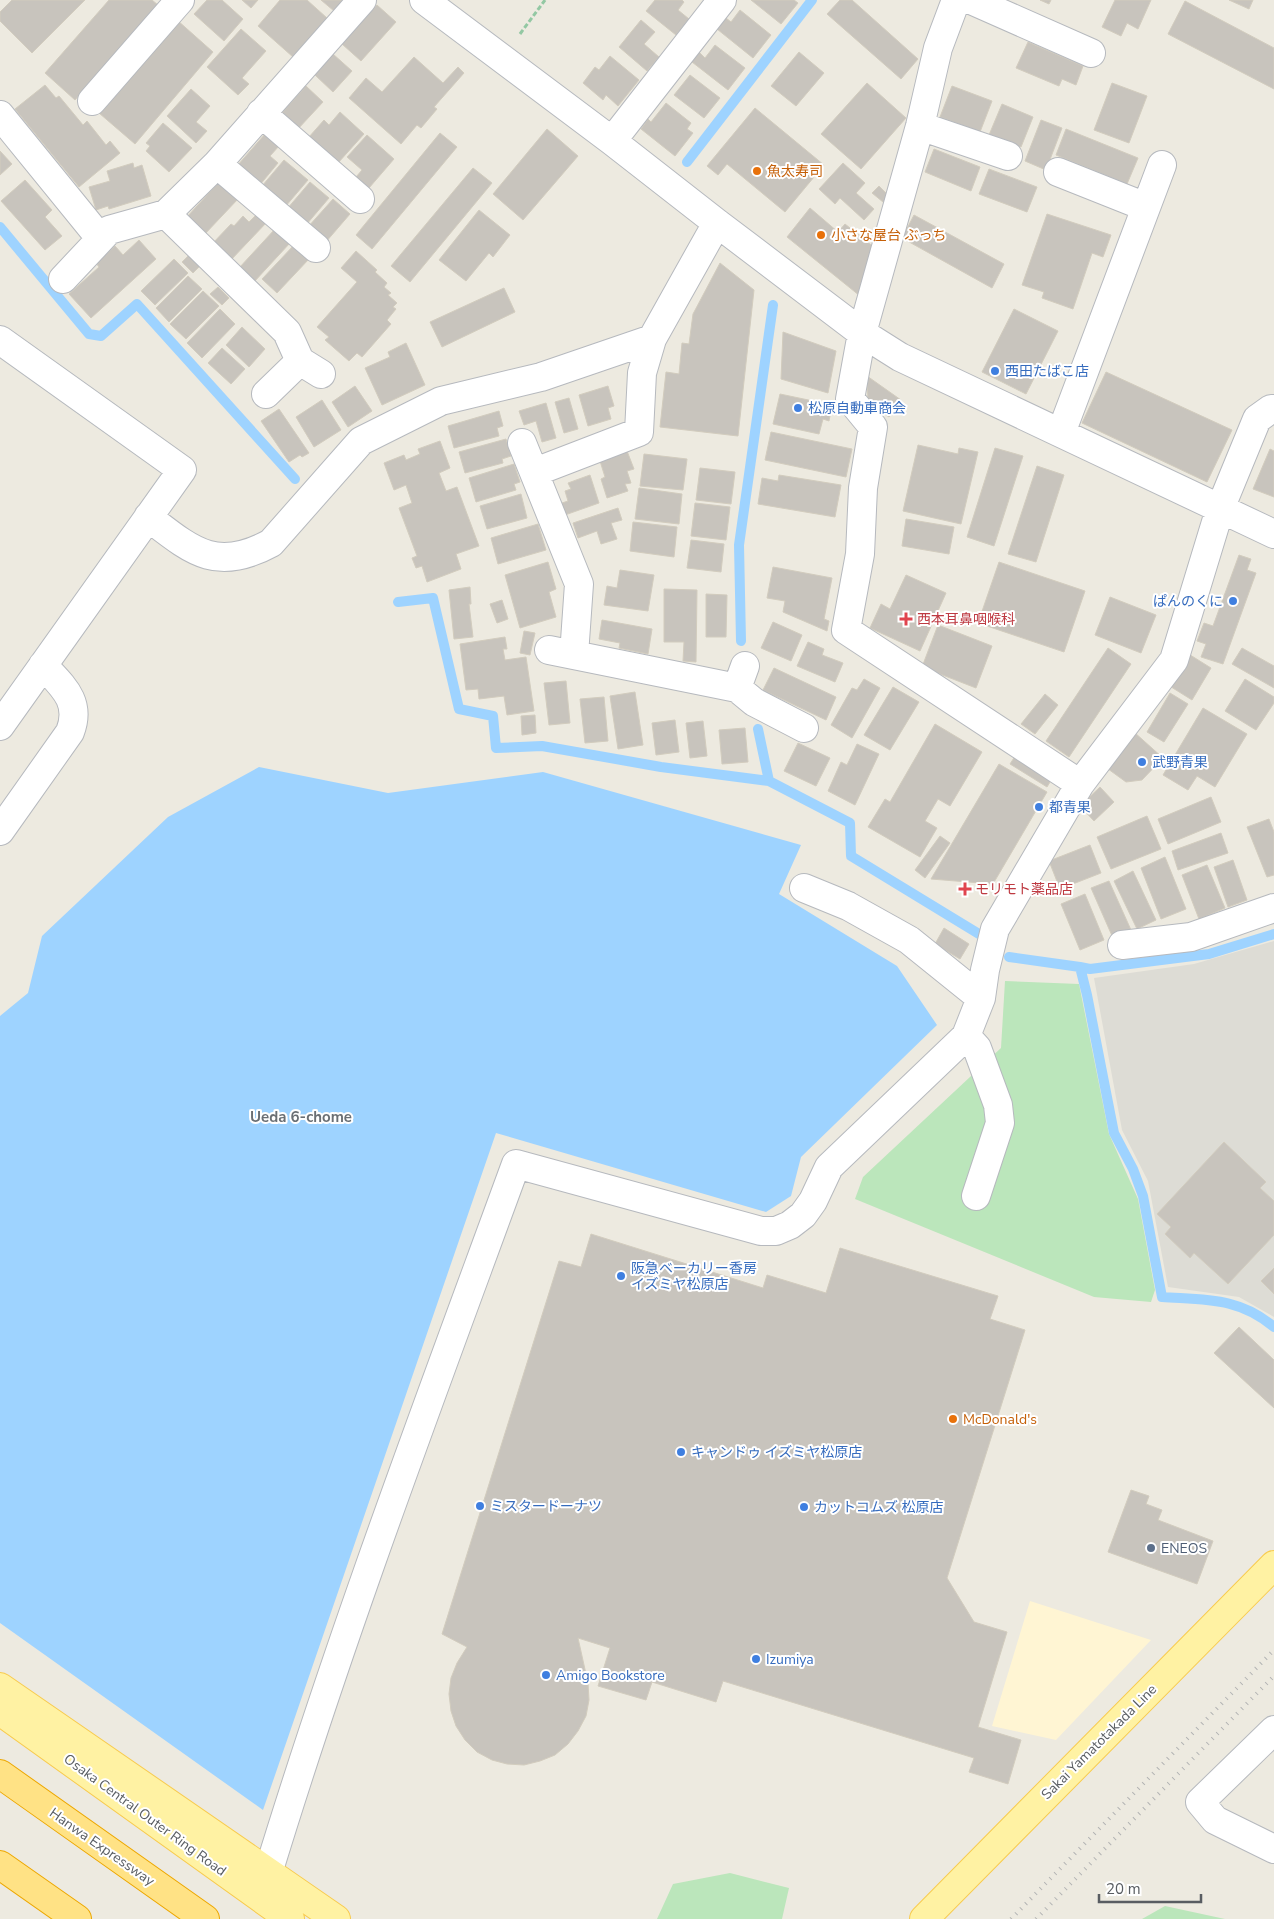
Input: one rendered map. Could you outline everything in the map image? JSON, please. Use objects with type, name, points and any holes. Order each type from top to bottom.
[{"type":"highway","name":"Hanwa Expressway","points":[[0,1774],[205,1919]]},
{"type":"highway","points":[[0,1865],[77,1919]]},
{"type":"main road","name":"Sakai Yamatotakada Line","points":[[924,1919],[1274,1565]]},
{"type":"main road","points":[[0,1687],[336,1919]]},
{"type":"main road","name":"Osaka Central Outer Ring Road","points":[[0,1711],[290,1919]]},
{"type":"street","points":[[92,100],[180,0]]},
{"type":"street","points":[[63,279],[109,230],[166,214],[217,164],[362,0]]},
{"type":"street","points":[[424,0],[612,141],[862,334],[900,357],[1274,534]]},
{"type":"street","points":[[612,141],[722,0]]},
{"type":"street","points":[[956,0],[938,48],[920,126],[862,334],[850,399],[873,427],[863,488],[860,554],[846,630],[1080,784]]},
{"type":"street","points":[[971,0],[1091,53]]},
{"type":"street","points":[[261,114],[360,199]]},
{"type":"street","points":[[0,115],[100,238]]},
{"type":"street","points":[[920,126],[1008,156]]},
{"type":"street","points":[[217,164],[316,248]]},
{"type":"street","points":[[1061,433],[1162,164]]},
{"type":"street","points":[[1058,172],[1146,208]]},
{"type":"street","points":[[166,214],[287,332],[310,368],[266,394]]},
{"type":"street","points":[[534,472],[639,432],[642,373],[652,339],[716,223]]},
{"type":"street","points":[[148,517],[187,547],[200,553],[230,557],[251,552],[271,543],[301,507],[361,442],[441,400],[541,377],[652,339]]},
{"type":"street","points":[[0,340],[182,470],[0,726]]},
{"type":"street","points":[[268,1873],[317,1718],[380,1536],[516,1164],[761,1231],[776,1231],[790,1225],[804,1215],[813,1201],[828,1167],[966,1036],[981,998],[985,970],[996,929],[1080,784],[1174,660],[1220,509],[1257,419],[1271,409],[1274,410]]},
{"type":"street","points":[[522,444],[579,584],[561,652],[741,677],[754,702],[804,728]]},
{"type":"street","points":[[0,831],[70,732],[73,723],[73,704],[69,694],[43,665]]},
{"type":"street","points":[[804,888],[848,906],[909,940],[981,998]]},
{"type":"street","points":[[1122,945],[1192,937],[1274,908]]},
{"type":"street","points":[[966,1036],[977,1048],[998,1105],[1000,1122],[976,1196]]},
{"type":"street","points":[[1274,1730],[1200,1802],[1215,1820],[1274,1849]]},
{"type":"path","points":[[519,36],[544,0]]},
{"type":"shaded area","points":[[1274,941],[1274,1317],[1239,1297],[1168,1287],[1148,1181],[1122,1130],[1094,978],[1194,964]]},
{"type":"shaded area","points":[[1030,1601],[1151,1640],[1056,1740],[992,1726]]},
{"type":"green space","points":[[1005,981],[1079,984],[1109,1134],[1138,1199],[1155,1290],[1151,1302],[1094,1297],[855,1199],[863,1177],[1001,1048]]},
{"type":"green space","points":[[730,1873],[789,1888],[782,1919],[657,1919],[673,1884]]},
{"type":"green space","points":[[1165,1906],[1225,1919],[1142,1919]]},
{"type":"water","points":[[259,767],[388,793],[543,772],[801,845],[779,894],[897,966],[937,1025],[801,1157],[791,1196],[766,1212],[496,1133],[263,1810],[0,1623],[0,1016],[28,993],[42,936],[168,817]]},
{"type":"building","points":[[12,0],[85,0],[32,53],[0,21],[0,12]]},
{"type":"building","points":[[109,0],[152,0],[158,5],[75,100],[45,73]]},
{"type":"building","points":[[207,0],[222,0],[243,19],[224,41],[194,14]]},
{"type":"building","points":[[242,0],[258,0],[251,8]]},
{"type":"building","points":[[280,0],[307,0],[327,18],[293,57],[258,26]]},
{"type":"building","points":[[321,0],[343,0],[334,11]]},
{"type":"building","points":[[655,0],[682,0],[684,2],[678,10],[689,19],[676,35],[646,11]]},
{"type":"building","points":[[751,0],[794,0],[798,3],[781,24]]},
{"type":"building","points":[[840,0],[852,0],[918,59],[901,79],[827,14]]},
{"type":"building","points":[[1040,0],[1051,0],[1049,4]]},
{"type":"building","points":[[1115,0],[1151,0],[1138,29],[1127,23],[1121,36],[1102,27]]},
{"type":"building","points":[[1229,0],[1253,0],[1249,9]]},
{"type":"building","points":[[1185,1],[1274,48],[1274,89],[1168,34]]},
{"type":"building","points":[[377,5],[396,22],[361,61],[342,44]]},
{"type":"building","points":[[740,10],[771,35],[753,58],[717,29],[726,18],[731,22]]},
{"type":"building","points":[[177,20],[213,52],[135,144],[99,113]]},
{"type":"building","points":[[641,20],[655,32],[644,44],[659,57],[647,71],[619,47]]},
{"type":"building","points":[[241,29],[266,51],[242,78],[249,84],[238,95],[207,67]]},
{"type":"building","points":[[1028,42],[1083,66],[1076,85],[1062,79],[1059,86],[1016,68]]},
{"type":"building","points":[[715,45],[745,68],[728,90],[692,62],[699,52],[705,58]]},
{"type":"building","points":[[799,52],[824,73],[796,106],[771,86]]},
{"type":"building","points":[[333,54],[352,71],[333,92],[315,75]]},
{"type":"building","points":[[610,56],[639,80],[618,106],[606,95],[603,100],[583,83],[595,67],[599,70]]},
{"type":"building","points":[[414,57],[443,83],[458,67],[464,73],[434,107],[437,109],[421,128],[417,125],[401,144],[349,98],[366,78],[382,92]]},
{"type":"building","points":[[690,75],[720,98],[704,118],[674,95]]},
{"type":"building","points":[[867,83],[906,118],[861,169],[821,134]]},
{"type":"building","points":[[1112,83],[1147,96],[1129,143],[1094,130]]},
{"type":"building","points":[[45,85],[56,98],[59,96],[83,125],[87,121],[106,145],[110,141],[120,153],[79,187],[15,109]]},
{"type":"building","points":[[306,86],[323,102],[297,130],[280,115]]},
{"type":"building","points":[[952,86],[992,101],[980,132],[940,117]]},
{"type":"building","points":[[191,89],[210,106],[196,122],[207,131],[196,143],[167,116]]},
{"type":"building","points":[[666,103],[691,123],[687,129],[693,133],[675,156],[641,129],[648,119],[651,122]]},
{"type":"building","points":[[1002,104],[1033,117],[1021,147],[989,135]]},
{"type":"building","points":[[755,108],[824,165],[785,212],[727,164],[718,175],[707,166]]},
{"type":"building","points":[[340,112],[364,134],[338,163],[309,137],[324,120],[329,125]]},
{"type":"building","points":[[1041,120],[1062,128],[1046,170],[1025,161]]},
{"type":"building","points":[[163,123],[192,148],[169,172],[146,151],[150,146],[146,143]]},
{"type":"building","points":[[547,129],[578,156],[523,220],[493,194]]},
{"type":"building","points":[[1066,129],[1138,158],[1127,184],[1056,155]]},
{"type":"building","points":[[440,133],[457,147],[372,249],[356,235]]},
{"type":"building","points":[[265,134],[279,146],[270,156],[278,163],[259,186],[237,166]]},
{"type":"building","points":[[367,135],[394,159],[369,188],[356,177],[362,170],[347,157]]},
{"type":"building","points":[[934,149],[980,167],[971,191],[925,172]]},
{"type":"building","points":[[0,151],[12,164],[0,175]]},
{"type":"building","points":[[284,160],[308,180],[285,207],[262,186]]},
{"type":"building","points":[[133,163],[134,168],[142,165],[151,196],[109,209],[108,206],[96,210],[89,187],[110,181],[107,171]]},
{"type":"building","points":[[843,163],[865,183],[856,193],[874,209],[864,220],[840,198],[835,204],[819,189]]},
{"type":"building","points":[[473,168],[492,183],[410,282],[391,266]]},
{"type":"building","points":[[989,169],[1037,187],[1027,212],[979,194]]},
{"type":"building","points":[[25,180],[52,210],[45,217],[62,236],[45,250],[1,201]]},
{"type":"building","points":[[220,181],[238,199],[204,235],[186,218]]},
{"type":"building","points":[[310,182],[329,198],[306,225],[287,209]]},
{"type":"building","points":[[879,186],[889,196],[883,202],[872,193]]},
{"type":"building","points":[[333,199],[350,214],[325,243],[308,227]]},
{"type":"building","points":[[810,208],[838,232],[845,224],[875,248],[860,296],[787,237]]},
{"type":"building","points":[[479,210],[510,235],[493,257],[489,253],[466,281],[439,260]]},
{"type":"building","points":[[258,213],[267,222],[230,261],[212,244],[231,224],[234,226],[243,216],[249,222]]},
{"type":"building","points":[[1047,214],[1111,235],[1103,257],[1092,253],[1073,309],[1042,298],[1044,292],[1022,285]]},
{"type":"building","points":[[914,215],[1004,264],[992,288],[902,238]]},
{"type":"building","points":[[275,229],[290,243],[254,282],[239,268]]},
{"type":"building","points":[[139,240],[156,259],[91,318],[69,294],[99,267],[96,263],[115,246],[123,255]]},
{"type":"building","points":[[294,245],[309,259],[277,293],[262,279]]},
{"type":"building","points":[[356,251],[377,270],[375,272],[387,283],[384,287],[391,293],[388,295],[397,303],[393,307],[396,309],[387,320],[391,324],[362,357],[357,353],[349,361],[325,340],[329,337],[317,327],[357,282],[341,268]]},
{"type":"building","points":[[189,255],[200,266],[193,273],[182,262]]},
{"type":"building","points":[[174,259],[188,273],[155,305],[141,291]]},
{"type":"building","points":[[720,263],[754,290],[738,436],[660,427],[666,372],[679,374],[682,343],[689,344],[693,314]]},
{"type":"building","points":[[188,276],[202,289],[169,322],[156,308]]},
{"type":"building","points":[[218,287],[229,298],[222,305],[210,294]]},
{"type":"building","points":[[504,288],[515,312],[442,347],[430,322]]},
{"type":"building","points":[[203,291],[219,306],[186,339],[170,324]]},
{"type":"building","points":[[220,309],[235,324],[202,358],[187,343]]},
{"type":"building","points":[[1014,309],[1058,331],[1026,394],[982,372]]},
{"type":"building","points":[[242,327],[265,349],[249,367],[226,345]]},
{"type":"building","points":[[783,332],[836,351],[828,393],[781,379]]},
{"type":"building","points":[[406,343],[425,385],[382,405],[365,368],[390,357],[388,352]]},
{"type":"building","points":[[222,348],[245,369],[231,384],[208,363]]},
{"type":"building","points":[[1106,372],[1232,430],[1207,482],[1082,423]]},
{"type":"building","points":[[867,376],[901,400],[889,417],[868,402]]},
{"type":"building","points":[[355,386],[372,411],[348,427],[332,402]]},
{"type":"building","points":[[608,386],[614,406],[608,408],[611,419],[588,426],[579,395]]},
{"type":"building","points":[[780,394],[832,405],[829,421],[823,419],[819,434],[773,424]]},
{"type":"building","points":[[569,398],[578,429],[564,433],[555,402]]},
{"type":"building","points":[[322,400],[341,430],[314,447],[296,417]]},
{"type":"building","points":[[546,403],[556,438],[542,442],[536,421],[524,425],[519,411]]},
{"type":"building","points":[[279,409],[309,453],[302,457],[300,455],[289,462],[261,421]]},
{"type":"building","points":[[499,411],[503,426],[497,428],[499,436],[454,448],[448,426]]},
{"type":"building","points":[[771,432],[852,449],[846,477],[765,460]]},
{"type":"building","points":[[506,439],[511,456],[502,459],[503,463],[465,473],[459,452]]},
{"type":"building","points":[[440,441],[450,468],[439,473],[446,491],[457,487],[479,546],[456,554],[461,569],[427,582],[422,566],[416,568],[412,558],[417,556],[399,508],[412,503],[406,485],[394,490],[384,463],[404,455],[406,460],[420,454],[418,449]]},
{"type":"building","points":[[918,445],[958,454],[959,448],[978,452],[961,524],[903,511]]},
{"type":"building","points":[[995,448],[1023,456],[994,546],[967,537]]},
{"type":"building","points":[[1270,449],[1274,451],[1274,497],[1253,489]]},
{"type":"building","points":[[627,451],[634,469],[627,471],[631,483],[625,484],[628,491],[607,498],[601,479],[605,477],[600,461]]},
{"type":"building","points":[[644,454],[687,459],[683,490],[640,486]]},
{"type":"building","points":[[514,464],[520,482],[514,484],[516,490],[476,502],[469,478]]},
{"type":"building","points":[[1037,466],[1064,475],[1036,562],[1008,554]]},
{"type":"building","points":[[700,468],[735,472],[731,504],[696,500]]},
{"type":"building","points":[[590,475],[599,503],[565,515],[562,503],[568,501],[565,491],[571,489],[568,483]]},
{"type":"building","points":[[779,475],[841,485],[835,517],[758,504],[762,478],[778,481]]},
{"type":"building","points":[[639,488],[682,494],[679,524],[635,519]]},
{"type":"building","points":[[521,494],[527,518],[487,529],[480,506]]},
{"type":"building","points":[[695,503],[730,507],[726,540],[691,536]]},
{"type":"building","points":[[618,508],[622,520],[611,523],[617,539],[601,544],[597,531],[578,538],[573,523]]},
{"type":"building","points":[[906,519],[954,527],[949,554],[902,546]]},
{"type":"building","points":[[633,522],[677,527],[674,557],[630,551]]},
{"type":"building","points":[[538,524],[546,550],[498,564],[491,538]]},
{"type":"building","points":[[691,540],[724,544],[721,572],[687,568]]},
{"type":"building","points":[[1239,555],[1251,559],[1247,570],[1256,573],[1223,664],[1201,657],[1206,644],[1197,641],[1204,623],[1213,626]]},
{"type":"building","points":[[548,562],[556,589],[549,592],[556,617],[520,628],[505,575]]},
{"type":"building","points":[[999,562],[1085,591],[1064,652],[978,623]]},
{"type":"building","points":[[773,567],[832,578],[824,619],[829,621],[827,631],[783,612],[785,601],[767,598]]},
{"type":"building","points":[[620,570],[654,575],[648,611],[604,605],[607,586],[617,588]]},
{"type":"building","points":[[906,575],[946,593],[920,651],[870,628],[881,604],[890,609]]},
{"type":"building","points":[[470,587],[471,604],[469,604],[473,637],[454,639],[449,590]]},
{"type":"building","points":[[664,589],[697,590],[696,662],[683,661],[684,642],[664,642]]},
{"type":"building","points":[[706,594],[727,595],[726,637],[706,637]]},
{"type":"building","points":[[1110,597],[1156,615],[1141,653],[1095,635]]},
{"type":"building","points":[[502,600],[508,619],[497,623],[490,604]]},
{"type":"building","points":[[602,620],[652,629],[648,654],[619,648],[620,643],[599,639]]},
{"type":"building","points":[[773,622],[802,635],[791,661],[761,648]]},
{"type":"building","points":[[938,625],[992,646],[976,688],[922,667]]},
{"type":"building","points":[[524,631],[535,633],[530,655],[520,653]]},
{"type":"building","points":[[505,637],[507,649],[503,649],[505,660],[526,657],[534,711],[507,715],[504,696],[479,699],[478,689],[466,690],[460,644]]},
{"type":"building","points":[[808,642],[824,649],[822,655],[843,663],[835,682],[797,666]]},
{"type":"building","points":[[1108,648],[1131,664],[1069,757],[1046,741]]},
{"type":"building","points":[[1242,648],[1274,666],[1274,688],[1232,664]]},
{"type":"building","points":[[1187,653],[1211,668],[1192,700],[1168,685]]},
{"type":"building","points":[[774,668],[836,697],[826,720],[763,690]]},
{"type":"building","points":[[864,679],[880,688],[852,738],[831,725],[852,688],[857,690]]},
{"type":"building","points":[[1245,679],[1274,697],[1274,703],[1256,730],[1225,711]]},
{"type":"building","points":[[566,681],[570,723],[549,725],[544,683]]},
{"type":"building","points":[[893,687],[919,702],[890,750],[864,735]]},
{"type":"building","points":[[635,692],[643,745],[618,749],[610,696]]},
{"type":"building","points":[[1170,693],[1188,704],[1164,742],[1147,732]]},
{"type":"building","points":[[1045,694],[1058,705],[1035,734],[1021,724]]},
{"type":"building","points":[[604,697],[608,741],[585,743],[580,699]]},
{"type":"building","points":[[1203,708],[1247,734],[1215,787],[1197,776],[1188,790],[1163,775]]},
{"type":"building","points":[[535,715],[536,733],[522,735],[521,716]]},
{"type":"building","points":[[675,720],[679,752],[656,755],[652,723]]},
{"type":"building","points":[[703,721],[707,756],[690,758],[686,723]]},
{"type":"building","points":[[935,724],[982,752],[950,806],[938,799],[925,821],[937,828],[920,857],[868,827],[885,799],[890,802]]},
{"type":"building","points":[[745,728],[748,762],[722,764],[719,730]]},
{"type":"building","points":[[1134,732],[1163,758],[1142,780],[1126,782],[1104,766]]},
{"type":"building","points":[[798,743],[830,758],[816,786],[784,771]]},
{"type":"building","points":[[857,744],[879,754],[855,805],[828,791],[841,762],[847,765]]},
{"type":"building","points":[[1019,750],[1056,772],[1047,787],[1010,764]]},
{"type":"building","points":[[999,764],[1047,792],[993,884],[931,879]]},
{"type":"building","points":[[1100,787],[1114,802],[1094,821],[1080,806]]},
{"type":"building","points":[[1211,797],[1221,822],[1168,844],[1158,819]]},
{"type":"building","points":[[1147,816],[1161,849],[1111,869],[1097,837]]},
{"type":"building","points":[[1269,819],[1274,832],[1274,875],[1267,877],[1247,827]]},
{"type":"building","points":[[1221,833],[1228,853],[1178,870],[1172,851]]},
{"type":"building","points":[[940,836],[950,843],[925,878],[915,870]]},
{"type":"building","points":[[1090,845],[1101,873],[1060,889],[1049,861]]},
{"type":"building","points":[[1165,857],[1186,909],[1161,919],[1141,868]]},
{"type":"building","points":[[1233,860],[1247,900],[1228,907],[1214,867]]},
{"type":"building","points":[[1207,865],[1225,908],[1199,919],[1182,875]]},
{"type":"building","points":[[1133,871],[1156,920],[1137,929],[1114,881]]},
{"type":"building","points":[[1109,881],[1131,930],[1113,938],[1091,888]]},
{"type":"building","points":[[1085,894],[1104,940],[1080,950],[1061,904]]},
{"type":"building","points":[[944,928],[969,944],[960,959],[935,944]]},
{"type":"building","points":[[1224,1142],[1266,1182],[1260,1188],[1274,1201],[1274,1235],[1228,1284],[1194,1253],[1190,1258],[1165,1234],[1171,1227],[1157,1214]]},
{"type":"building","points":[[591,1234],[763,1288],[767,1275],[826,1293],[840,1248],[998,1296],[990,1319],[1025,1330],[947,1578],[974,1622],[1007,1632],[978,1727],[1021,1740],[1008,1784],[969,1772],[974,1758],[723,1681],[716,1702],[652,1682],[646,1700],[598,1686],[610,1648],[578,1638],[588,1683],[589,1700],[586,1716],[568,1744],[555,1755],[524,1765],[507,1764],[492,1760],[477,1752],[465,1740],[456,1726],[451,1711],[449,1694],[451,1678],[457,1663],[467,1647],[442,1634],[559,1261],[581,1267]]},
{"type":"building","points":[[1274,1268],[1274,1294],[1261,1281]]},
{"type":"building","points":[[1239,1327],[1274,1360],[1274,1408],[1214,1353]]},
{"type":"building","points":[[1131,1490],[1149,1496],[1146,1504],[1162,1510],[1158,1520],[1213,1541],[1197,1584],[1108,1552]]},
{"type":"waterway","points":[[687,162],[812,0]]},
{"type":"waterway","points":[[0,227],[89,334],[101,336],[137,304],[295,479]]},
{"type":"waterway","points":[[741,641],[739,545],[773,305]]},
{"type":"waterway","points":[[398,602],[433,598],[459,709],[493,716],[496,748],[542,746],[661,767],[769,781]]},
{"type":"waterway","points":[[758,729],[769,781],[850,823],[851,856],[979,934]]},
{"type":"waterway","points":[[1080,967],[1090,969],[1209,954],[1274,934]]},
{"type":"waterway","points":[[1009,957],[1080,967],[1114,1133],[1133,1169],[1143,1196],[1162,1297],[1207,1300],[1235,1305],[1261,1317],[1274,1327]]},
{"type":"railway","points":[[1011,1919],[1274,1650]]},
{"type":"railway","points":[[1036,1919],[1274,1676]]},
{"type":"place","name":"魚太寿司","points":[[757,171]]},
{"type":"place","name":"小さな屋台 ぶっち","points":[[821,235]]},
{"type":"place","name":"西田たばこ店","points":[[995,371]]},
{"type":"place","name":"松原自動車商会","points":[[798,408]]},
{"type":"place","name":"ぱんのくに","points":[[1233,601]]},
{"type":"place","name":"西本耳鼻咽喉科","points":[[906,619]]},
{"type":"place","name":"武野青果","points":[[1142,762]]},
{"type":"place","name":"都青果","points":[[1039,807]]},
{"type":"place","name":"モリモト薬品店","points":[[965,889]]},
{"type":"place","name":"阪急ベーカリー香房 イズミヤ松原店","points":[[621,1276]]},
{"type":"place","name":"McDonald's","points":[[953,1419]]},
{"type":"place","name":"キャンドゥ イズミヤ松原店","points":[[681,1452]]},
{"type":"place","name":"ミスタードーナツ","points":[[480,1506]]},
{"type":"place","name":"カットコムズ 松原店","points":[[804,1507]]},
{"type":"place","name":"ENEOS","points":[[1151,1548]]},
{"type":"place","name":"Izumiya","points":[[756,1659]]},
{"type":"place","name":"Amigo Bookstore","points":[[546,1675]]},
{"type":"district","name":"Ueda 6-chome","points":[[301,1117]]}]
